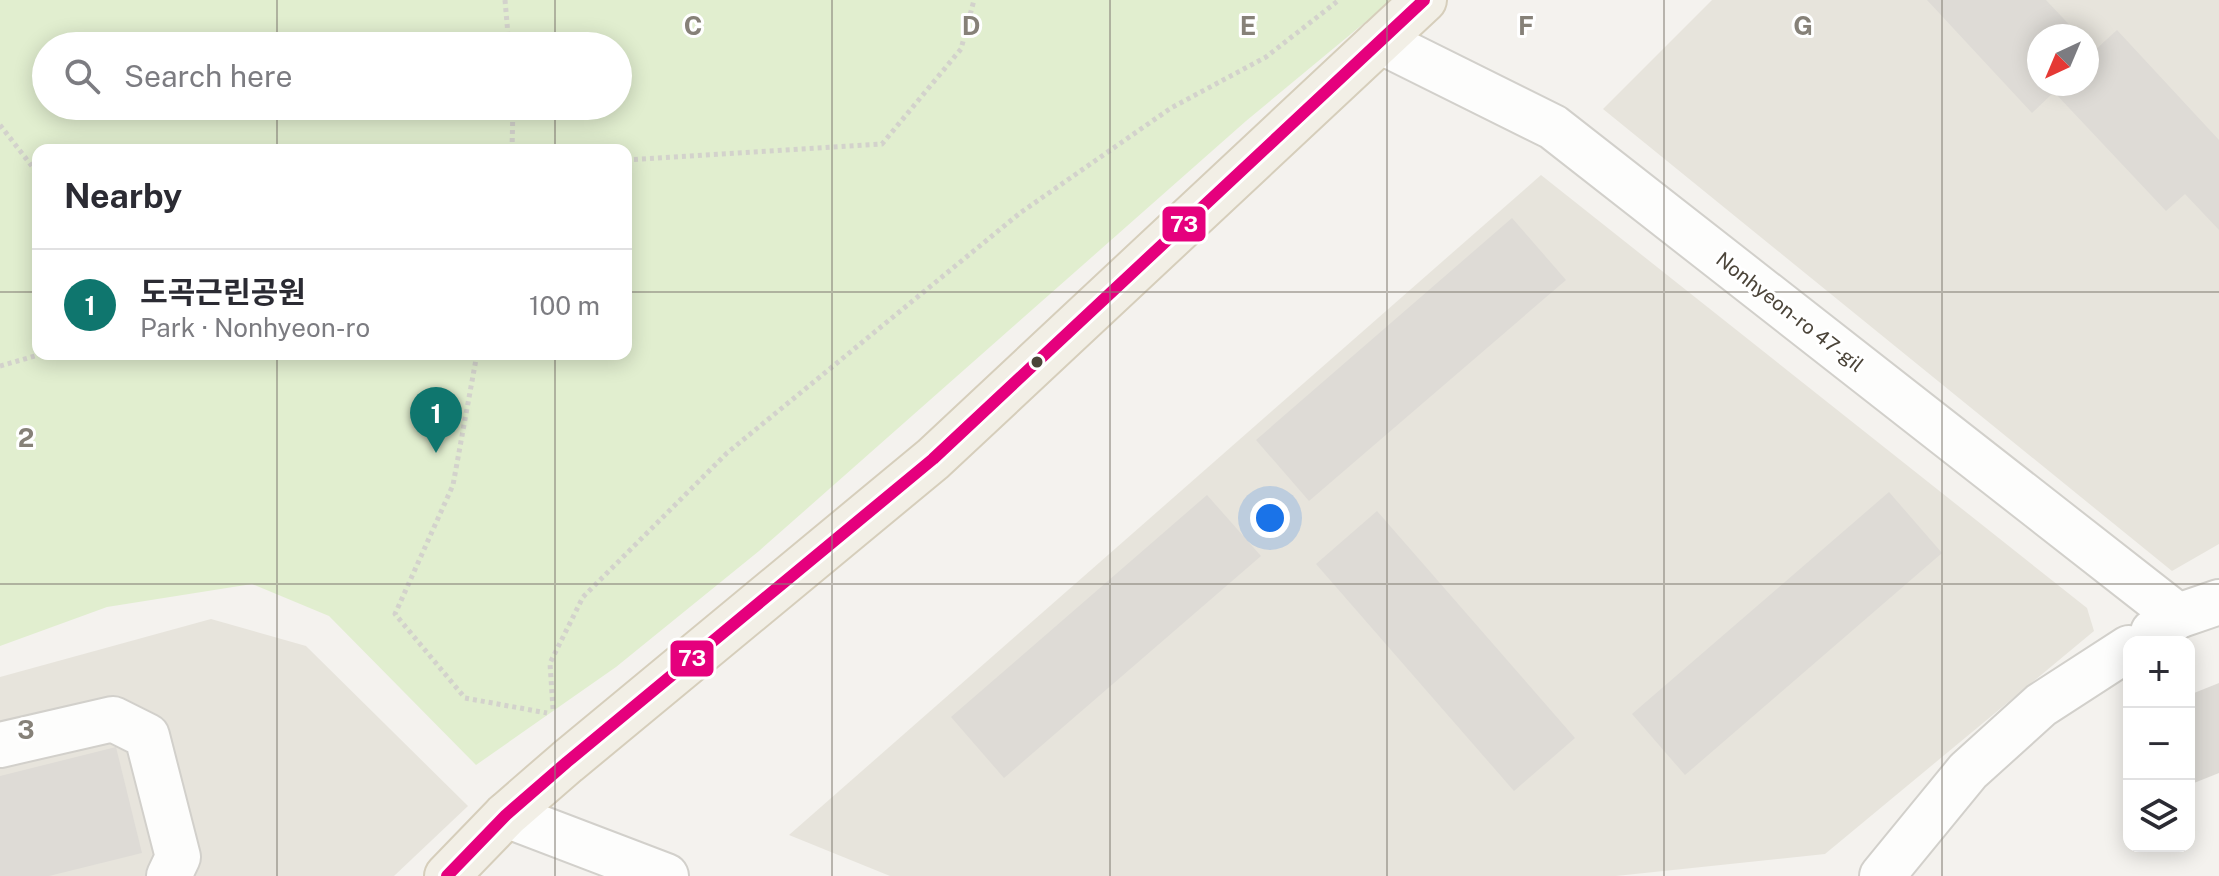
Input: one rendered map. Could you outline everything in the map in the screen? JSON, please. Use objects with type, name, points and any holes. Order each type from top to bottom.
[{"type":"main road","points":[[447,876],[506,815],[933,459],[1424,0]]},
{"type":"street","name":"Nonhyeon-ro 47-gil","points":[[1380,41],[1553,127],[2178,616]]},
{"type":"street","points":[[2146,636],[2178,616],[2219,602]]},
{"type":"street","points":[[1882,876],[1968,771],[2041,705],[2123,652]]},
{"type":"street","points":[[0,745],[113,719],[147,736],[178,857],[169,876]]},
{"type":"street","points":[[506,815],[666,876]]},
{"type":"path","points":[[505,0],[508,32]]},
{"type":"path","points":[[632,160],[882,144],[961,49],[974,0]]},
{"type":"path","points":[[476,360],[453,485],[395,614],[465,698],[553,714],[550,663],[583,597],[727,453],[1020,213],[1171,108],[1266,57],[1339,0]]},
{"type":"path","points":[[512,144],[513,120]]},
{"type":"path","points":[[0,125],[32,166]]},
{"type":"path","points":[[0,366],[32,357]]},
{"type":"shaded area","points":[[1712,0],[2219,0],[2219,544],[2172,571],[1603,109]]},
{"type":"shaded area","points":[[1541,175],[2087,608],[2094,631],[1825,854],[1616,876],[890,876],[789,835]]},
{"type":"shaded area","points":[[211,619],[306,646],[468,806],[394,876],[0,876],[0,677]]},
{"type":"green space","points":[[0,0],[1392,0],[1246,121],[759,551],[616,667],[476,765],[329,616],[252,584],[107,607],[0,646]]},
{"type":"building","points":[[1927,0],[2046,0],[2069,24],[2027,24],[2027,96],[2050,96],[2032,113]]},
{"type":"building","points":[[2117,30],[2219,140],[2219,230],[2185,194],[2166,211],[2058,96],[2099,96],[2099,46]]},
{"type":"building","points":[[1512,218],[1566,280],[1309,501],[1256,440]]},
{"type":"building","points":[[1889,492],[1942,553],[1685,775],[1632,714]]},
{"type":"building","points":[[1207,495],[1261,556],[1004,778],[951,717]]},
{"type":"building","points":[[1377,511],[1575,738],[1514,791],[1316,564]]},
{"type":"building","points":[[2219,683],[2219,773],[2195,783],[2195,708],[2195,693]]},
{"type":"building","points":[[116,747],[142,853],[49,876],[0,876],[0,776]]},
{"type":"transit line","name":"73","points":[[447,876],[506,815],[567,762],[933,459],[1424,0]]},
{"type":"place","name":"도곡근린공원","points":[[436,453]]}]
